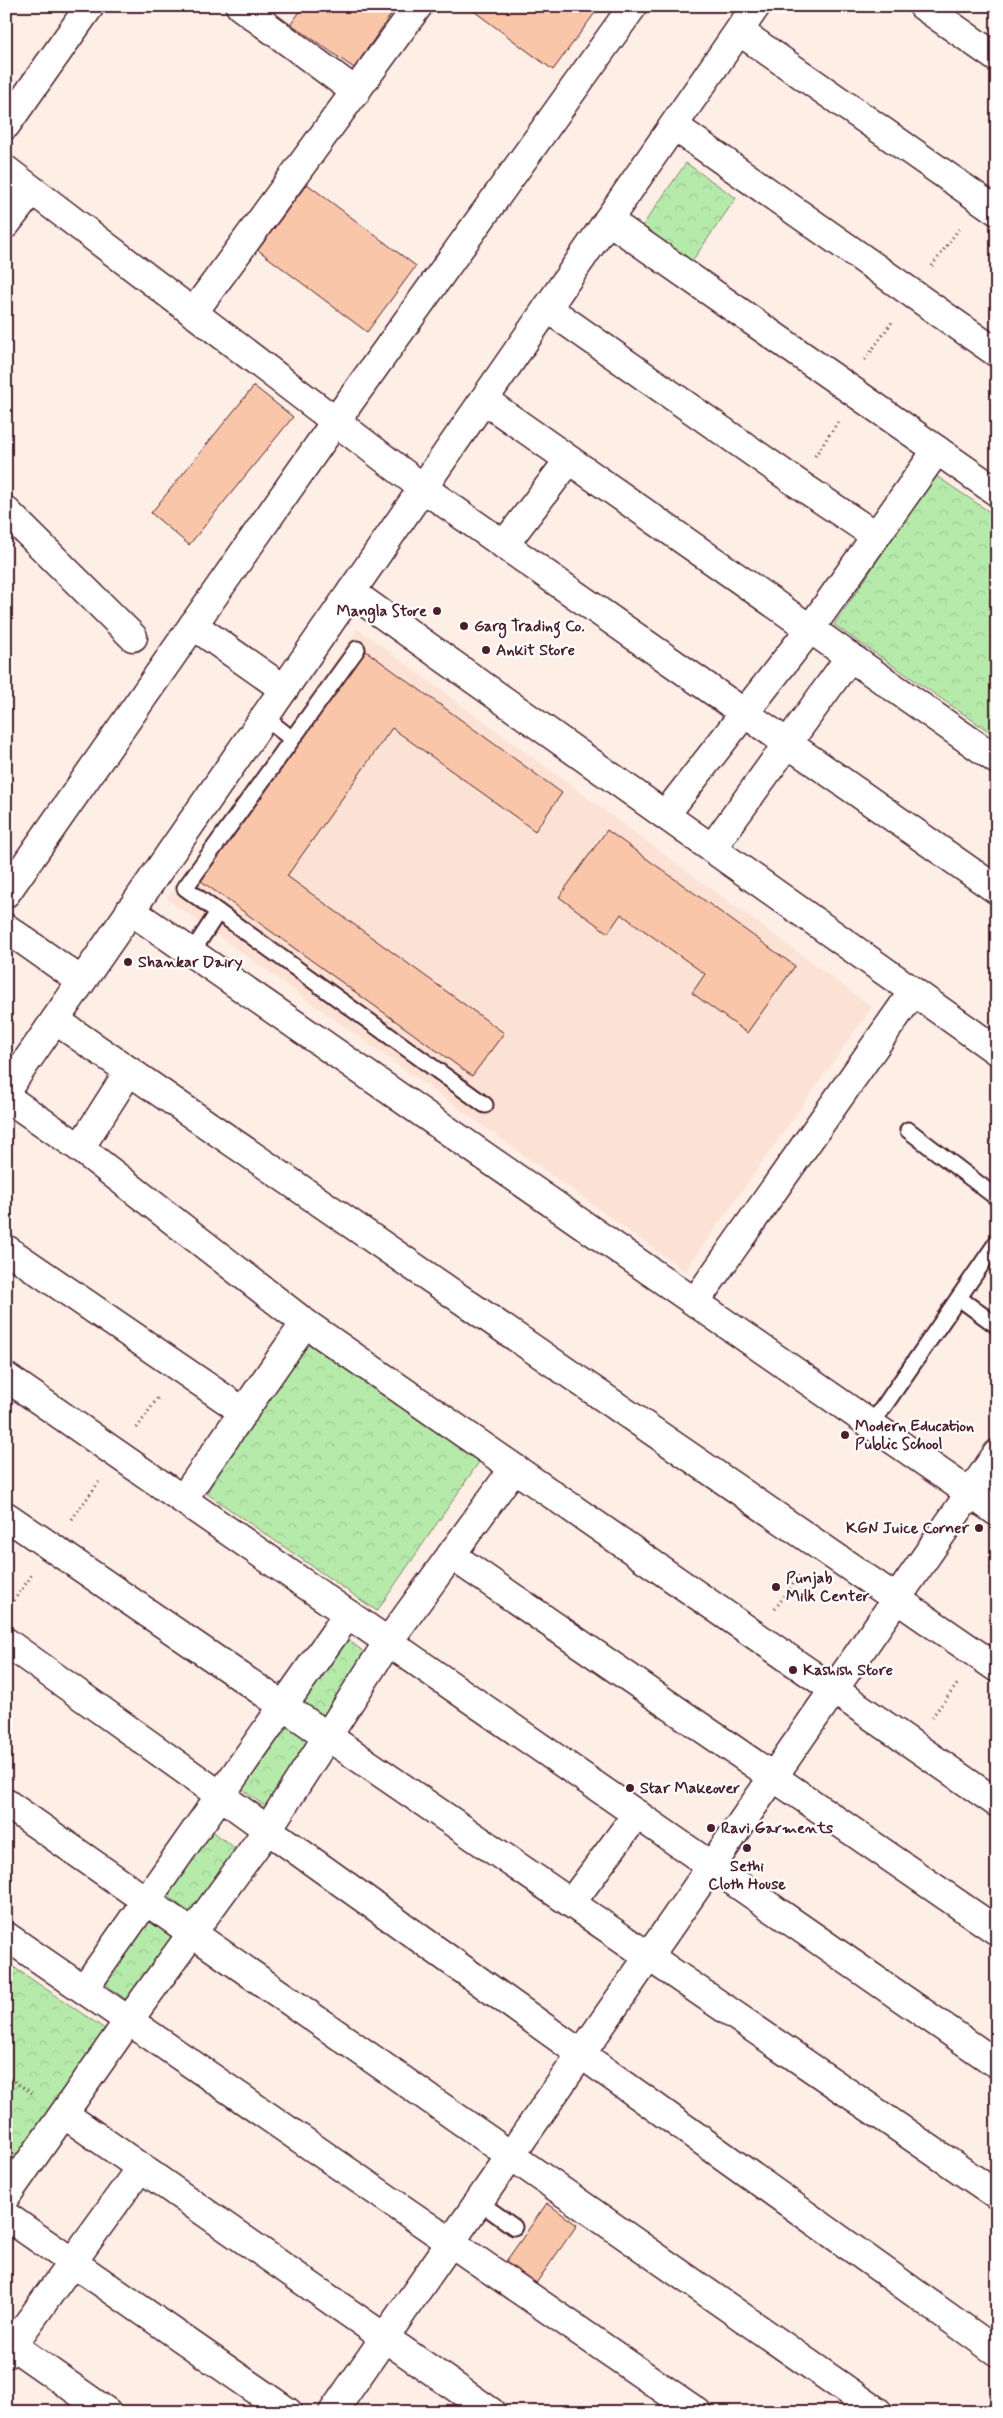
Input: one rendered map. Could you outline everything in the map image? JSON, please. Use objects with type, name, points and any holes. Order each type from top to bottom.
[{"type":"street","points":[[6,125],[90,6]]},
{"type":"street","points":[[240,6],[356,92]]},
{"type":"street","points":[[193,313],[418,6]]},
{"type":"street","points":[[6,893],[335,422],[633,6]]},
{"type":"street","points":[[6,1091],[756,6]]},
{"type":"street","points":[[923,6],[997,58]]},
{"type":"street","points":[[739,31],[997,211]]},
{"type":"street","points":[[674,126],[997,353]]},
{"type":"street","points":[[6,170],[422,488],[997,890]]},
{"type":"street","points":[[6,224],[32,190]]},
{"type":"street","points":[[608,220],[997,492]]},
{"type":"street","points":[[547,308],[876,536]]},
{"type":"street","points":[[484,400],[997,760]]},
{"type":"street","points":[[665,816],[810,629],[937,450]]},
{"type":"street","points":[[504,545],[569,460]]},
{"type":"street","points":[[6,511],[133,637]]},
{"type":"street","points":[[351,592],[997,1051]]},
{"type":"street","points":[[193,625],[284,688]]},
{"type":"street","points":[[712,848],[850,657]]},
{"type":"street","points":[[130,910],[997,1512]]},
{"type":"street","points":[[6,928],[81,981]]},
{"type":"street","points":[[695,1302],[913,992]]},
{"type":"street","points":[[55,1020],[988,1662]]},
{"type":"street","points":[[80,1148],[129,1071]]},
{"type":"street","points":[[6,1097],[80,1148],[305,1323],[997,1803]]},
{"type":"street","points":[[6,1249],[244,1412]]},
{"type":"street","points":[[183,1499],[305,1323]]},
{"type":"street","points":[[6,1377],[997,2064]]},
{"type":"street","points":[[333,2412],[997,1454]]},
{"type":"street","points":[[6,2196],[53,2107],[129,2020],[193,1934],[268,1829],[388,1642],[514,1468]]},
{"type":"street","points":[[6,1516],[997,2195]]},
{"type":"street","points":[[451,1555],[997,1931]]},
{"type":"street","points":[[84,1989],[348,1614]]},
{"type":"street","points":[[6,1642],[997,2352]]},
{"type":"street","points":[[6,1803],[512,2154],[878,2412]]},
{"type":"street","points":[[571,1903],[637,1814]]},
{"type":"street","points":[[6,1936],[697,2412]]},
{"type":"street","points":[[53,2107],[491,2412]]},
{"type":"street","points":[[107,2412],[8,2347],[141,2168]]},
{"type":"street","points":[[6,2216],[288,2412]]},
{"type":"lane","points":[[357,649],[185,888],[485,1105]]},
{"type":"lane","points":[[264,718],[292,739]]},
{"type":"lane","points":[[192,952],[218,912]]},
{"type":"lane","points":[[908,1130],[997,1198]]},
{"type":"lane","points":[[871,1425],[997,1242]]},
{"type":"lane","points":[[959,1298],[997,1326]]},
{"type":"lane","points":[[479,2202],[514,2227]]},
{"type":"path","points":[[797,483],[857,395]]},
{"type":"path","points":[[6,1612],[179,1368]]},
{"type":"path","points":[[756,1636],[821,1546]]},
{"type":"path","points":[[912,1744],[988,1662]]},
{"type":"path","points":[[6,2076],[53,2107]]},
{"type":"shaded area","points":[[358,629],[872,1007],[685,1271],[167,899]]},
{"type":"green space","points":[[686,163],[736,198],[690,264],[640,229]]},
{"type":"green space","points":[[935,475],[997,517],[997,737],[834,625]]},
{"type":"green space","points":[[307,1343],[479,1462],[377,1611],[206,1493]]},
{"type":"green space","points":[[339,1633],[372,1658],[326,1721],[293,1697]]},
{"type":"green space","points":[[279,1719],[312,1743],[266,1807],[232,1782]]},
{"type":"green space","points":[[207,1827],[240,1852],[194,1915],[160,1891]]},
{"type":"green space","points":[[145,1917],[179,1942],[133,2005],[99,1980]]},
{"type":"green space","points":[[6,1962],[105,2029],[6,2173]]},
{"type":"building","points":[[304,6],[397,6],[354,68],[291,24]]},
{"type":"building","points":[[467,6],[600,6],[553,70]]},
{"type":"building","points":[[307,184],[416,266],[367,332],[258,250]]},
{"type":"building","points":[[254,386],[293,417],[189,545],[151,513]]},
{"type":"building","points":[[366,651],[562,793],[535,831],[392,728],[287,876],[504,1033],[472,1076],[201,881]]},
{"type":"building","points":[[607,830],[795,966],[747,1033],[692,993],[705,974],[621,914],[608,933],[559,897]]},
{"type":"building","points":[[547,2203],[577,2225],[532,2289],[502,2267]]},
{"type":"place","name":"Mangla Store","points":[[437,611]]},
{"type":"place","name":"Garg Trading Co.","points":[[464,626]]},
{"type":"place","name":"Ankit Store","points":[[486,650]]},
{"type":"place","name":"Shankar Dairy","points":[[128,962]]},
{"type":"place","name":"Modern Education Public School","points":[[845,1435]]},
{"type":"place","name":"KGN Juice Corner","points":[[979,1528]]},
{"type":"place","name":"Punjab Milk Center","points":[[776,1587]]},
{"type":"place","name":"Kashish Store","points":[[793,1670]]},
{"type":"place","name":"Star Makeover","points":[[630,1788]]},
{"type":"place","name":"Ravi Garments","points":[[711,1828]]},
{"type":"place","name":"Sethi Cloth House","points":[[747,1848]]}]
